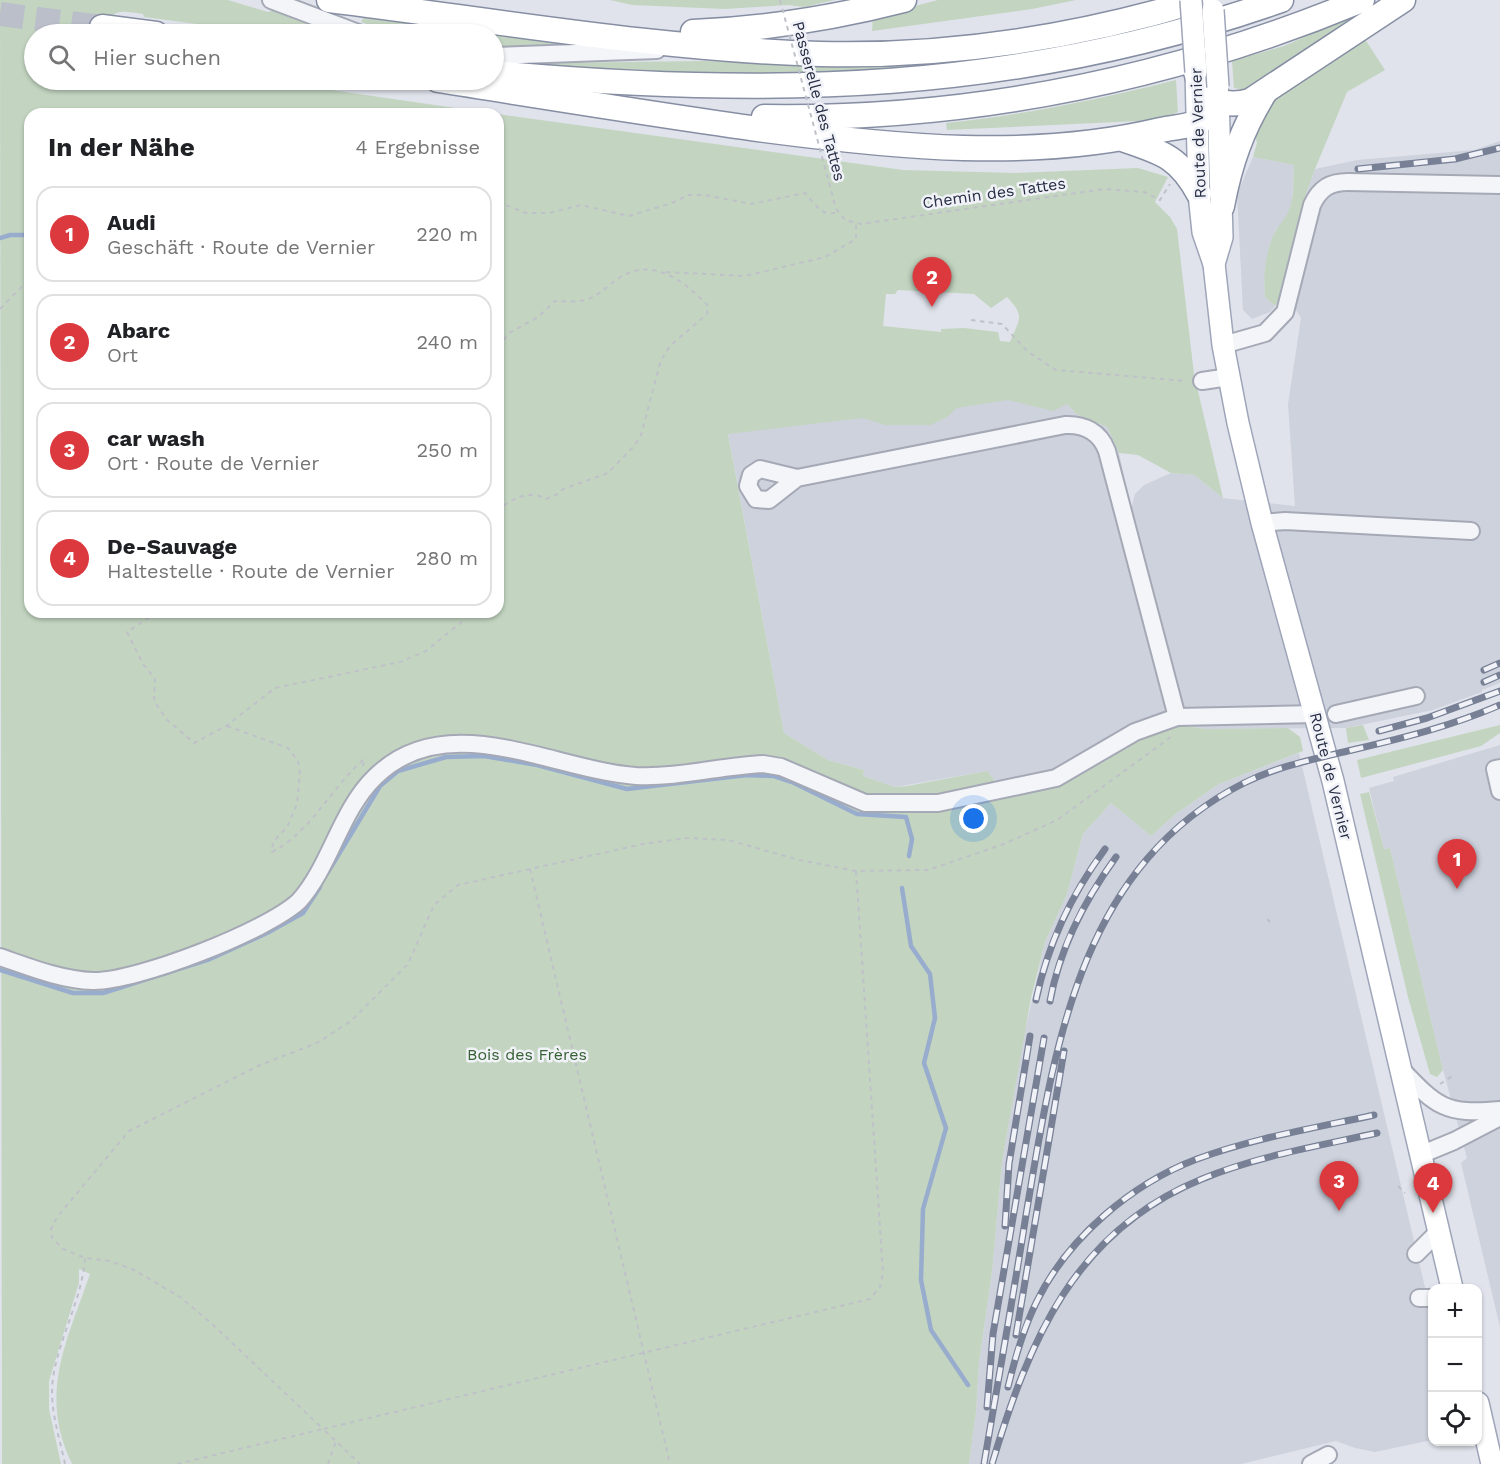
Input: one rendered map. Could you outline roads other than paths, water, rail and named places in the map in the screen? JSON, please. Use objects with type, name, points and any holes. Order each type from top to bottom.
[{"type":"highway","points":[[329,0],[615,36],[821,54],[939,50],[1045,37],[1130,20],[1200,0]]},
{"type":"highway","points":[[615,36],[751,30],[835,17],[904,0]]},
{"type":"highway","points":[[1130,20],[1177,0]]},
{"type":"highway","points":[[504,74],[618,83],[750,87],[851,85],[942,78],[1059,61],[1135,45],[1281,0]]},
{"type":"highway","points":[[654,115],[774,117],[877,114],[965,107],[1037,96],[1147,73],[1227,50],[1362,0]]},
{"type":"highway","points":[[500,90],[654,115],[850,140],[928,147],[1007,148],[1125,140],[1197,124],[1208,116],[1207,89],[1242,103],[1266,92],[1296,68],[1403,0]]},
{"type":"highway","points":[[1222,206],[1234,152],[1266,92]]},
{"type":"highway","points":[[1125,140],[1174,159],[1182,166],[1199,194]]},
{"type":"main road","name":"Route de Vernier","points":[[1191,0],[1207,89],[1222,206],[1222,237],[1214,264]]},
{"type":"main road","points":[[1207,89],[1212,0]]},
{"type":"main road","name":"Route de Vernier","points":[[1197,124],[1199,194],[1203,232],[1214,264],[1229,377],[1262,523],[1326,714],[1399,1068],[1451,1284]]},
{"type":"main road","points":[[1482,1421],[1491,1463]]},
{"type":"street","points":[[271,0],[335,24]]},
{"type":"street","points":[[504,56],[637,52],[710,46]]},
{"type":"street","points":[[1223,345],[1265,333],[1285,312],[1312,205],[1316,196],[1329,185],[1348,182],[1500,185]]},
{"type":"street","points":[[1202,381],[1229,377]]},
{"type":"street","points":[[797,478],[1065,425],[1088,428],[1100,438],[1107,451],[1177,717]]},
{"type":"street","points":[[1262,523],[1285,521],[1471,531]]},
{"type":"street","points":[[0,957],[68,978],[100,981],[121,978],[229,941],[287,911],[299,901],[369,784],[394,762],[425,749],[454,745],[504,747],[589,768],[637,776],[763,764],[781,767],[865,803],[938,803],[1056,778],[1135,732],[1177,717],[1326,714],[1416,696]]},
{"type":"street","points":[[1500,768],[1495,769],[1500,791]]},
{"type":"street","points":[[1399,1068],[1428,1096],[1448,1108],[1467,1113],[1500,1110]]},
{"type":"street","points":[[1420,1155],[1454,1141],[1500,1117]]},
{"type":"street","points":[[1416,1254],[1438,1232]]},
{"type":"street","points":[[1311,1464],[1328,1455]]},
{"type":"waterway","points":[[0,238],[24,235]]},
{"type":"waterway","points":[[328,872],[380,786],[398,771],[446,757],[484,756],[537,765],[627,789],[747,775],[774,776],[792,782],[857,814],[906,817],[912,839],[909,856]]},
{"type":"waterway","points":[[0,970],[73,993],[103,993],[210,959],[267,933],[303,913],[320,887]]},
{"type":"waterway","points":[[902,888],[911,946],[930,974],[935,1018],[924,1063],[946,1128],[923,1209],[921,1280],[931,1330],[968,1385]]},
{"type":"tunnel","points":[[0,14],[78,24]]},
{"type":"railway","points":[[1358,169],[1455,159],[1500,148]]},
{"type":"railway","points":[[1484,670],[1500,663]]},
{"type":"railway","points":[[1484,682],[1500,675]]},
{"type":"railway","points":[[1379,731],[1427,718],[1500,691]]},
{"type":"railway","points":[[984,1464],[1049,1090],[1064,1028],[1083,969],[1109,913],[1144,863],[1188,819],[1244,783],[1297,764],[1446,725],[1500,705]]},
{"type":"railway","points":[[1036,1000],[1047,959],[1062,920],[1105,849]]},
{"type":"railway","points":[[1050,1001],[1060,962],[1075,925],[1094,890],[1116,857]]},
{"type":"railway","points":[[1005,1226],[1009,1164],[1030,1036]]},
{"type":"railway","points":[[987,1407],[993,1334],[1044,1038]]},
{"type":"railway","points":[[1016,1335],[1064,1051]]},
{"type":"railway","points":[[1008,1387],[1028,1322],[1050,1278],[1084,1235],[1126,1198],[1172,1170],[1197,1159],[1284,1134],[1374,1115]]},
{"type":"railway","points":[[992,1464],[1022,1375],[1041,1333],[1063,1295],[1089,1260],[1120,1228],[1158,1201],[1223,1171],[1288,1152],[1377,1133]]},
{"type":"place","name":"Abarc","points":[[932,307]]},
{"type":"place","name":"Audi","points":[[1457,889]]},
{"type":"place","name":"car wash","points":[[1339,1211]]},
{"type":"place","name":"De-Sauvage","points":[[1433,1213]]},
{"type":"park label","name":"Bois des Frères","points":[[527,1054]]}]
